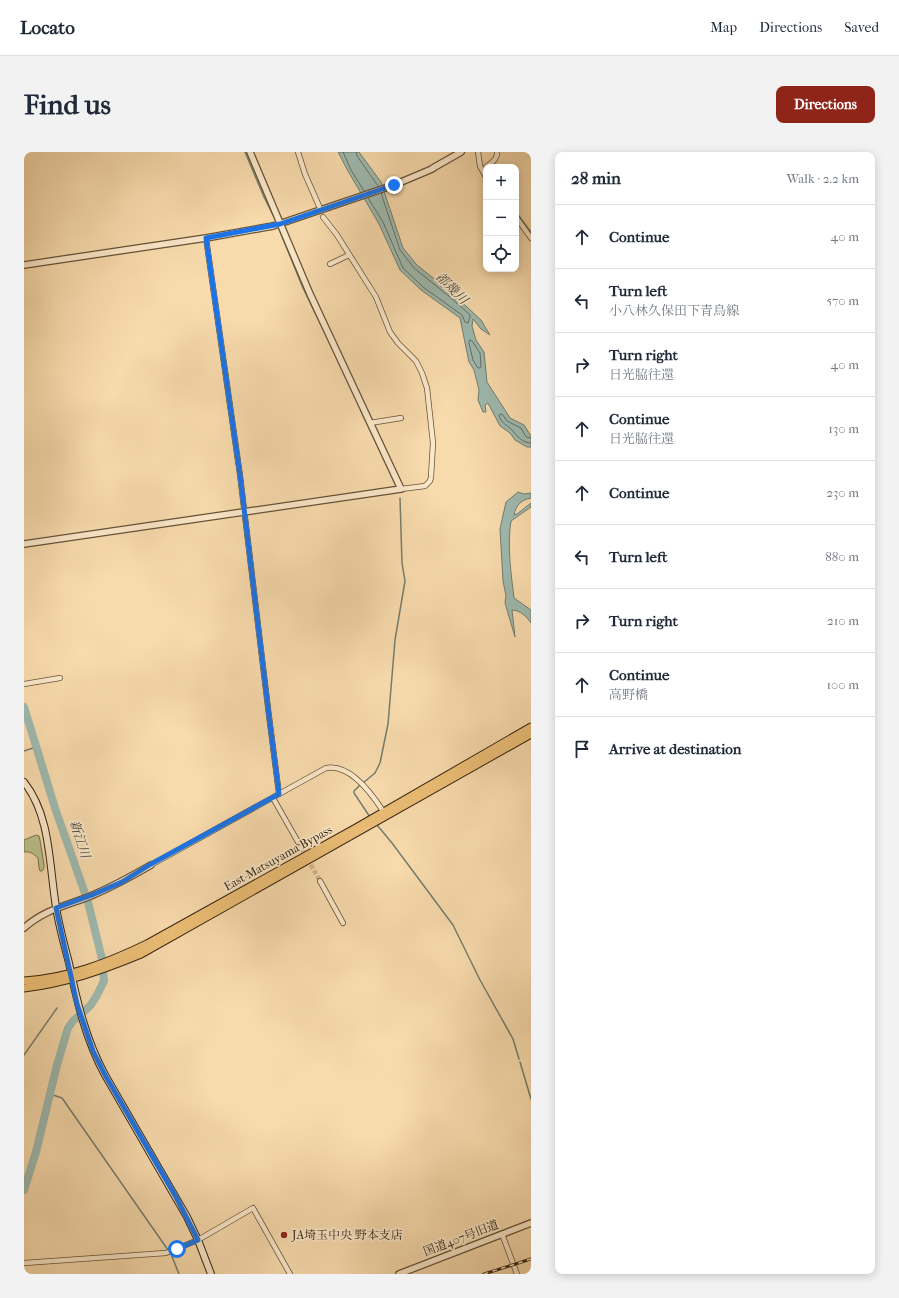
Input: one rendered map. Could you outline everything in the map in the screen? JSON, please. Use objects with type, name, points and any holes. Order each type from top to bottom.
[{"type":"highway","name":"East-Matsuyama Bypass","points":[[24,988],[44,985],[141,954],[488,755],[531,727]]},
{"type":"highway","name":"East-Matsuyama Bypass","points":[[111,963],[356,828],[383,811],[488,755],[531,734]]},
{"type":"highway","name":"East-Matsuyama Bypass","points":[[24,981],[71,976]]},
{"type":"main road","points":[[24,782],[33,795],[42,817],[47,838],[56,908],[78,1007],[97,1060],[176,1197],[198,1240],[211,1274]]},
{"type":"street","points":[[250,152],[310,294],[400,489]]},
{"type":"street","points":[[298,152],[319,206]]},
{"type":"street","points":[[24,266],[206,238],[280,224],[394,185],[432,168],[461,152]]},
{"type":"street","points":[[478,152],[478,160],[482,172]]},
{"type":"street","points":[[489,164],[498,156],[497,152]]},
{"type":"street","points":[[24,544],[426,486],[430,481],[431,476],[433,442],[427,388],[416,361],[392,336],[376,297],[337,235],[323,217]]},
{"type":"street","points":[[519,221],[531,238]]},
{"type":"street","points":[[206,238],[240,468],[244,512],[279,794]]},
{"type":"street","points":[[330,264],[349,255]]},
{"type":"street","points":[[370,423],[401,418]]},
{"type":"street","points":[[24,684],[60,678]]},
{"type":"street","points":[[24,928],[42,914],[122,882],[151,864],[326,768],[332,767],[344,770],[356,779],[374,798],[383,811]]},
{"type":"street","points":[[273,798],[298,842]]},
{"type":"street","points":[[320,881],[343,923]]},
{"type":"street","points":[[24,1263],[155,1255],[172,1252],[198,1240],[253,1208],[290,1274]]},
{"type":"street","name":"国道407号旧道","points":[[399,1274],[531,1223]]},
{"type":"street","points":[[502,1234],[517,1274]]},
{"type":"green space","points":[[36,835],[39,836],[40,840],[44,865],[42,871],[40,871],[39,868],[38,858],[32,853],[24,852],[24,840]]},
{"type":"water","points":[[338,152],[359,152],[381,182],[403,248],[417,265],[453,294],[481,320],[490,335],[481,329],[473,319],[472,326],[476,340],[484,352],[487,382],[510,418],[524,425],[531,436],[531,447],[527,447],[515,440],[510,433],[500,426],[488,403],[485,405],[486,412],[483,412],[478,400],[479,390],[474,370],[469,362],[460,318],[421,290],[400,270],[379,224]]},
{"type":"water","points":[[518,492],[524,494],[531,493],[531,498],[524,500],[516,508],[514,515],[531,503],[531,507],[511,521],[509,550],[514,598],[531,610],[531,623],[523,614],[512,610],[515,637],[505,603],[506,596],[503,581],[500,529],[506,502]]},
{"type":"waterway","points":[[245,152],[275,219]]},
{"type":"waterway","points":[[519,216],[531,232]]},
{"type":"waterway","points":[[279,229],[303,288],[339,362]]},
{"type":"waterway","points":[[361,411],[395,483]]},
{"type":"waterway","points":[[363,783],[375,773],[380,763],[388,724],[395,640],[405,581],[402,563],[400,498]]},
{"type":"waterway","name":"新江川","points":[[24,707],[55,808],[88,902],[102,959],[104,981],[90,1006],[73,1021],[68,1028],[57,1065],[36,1152],[24,1190]]},
{"type":"waterway","points":[[24,751],[36,747]]},
{"type":"waterway","points":[[360,785],[354,793],[370,817]]},
{"type":"waterway","points":[[377,825],[453,925],[480,980],[513,1039],[519,1059]]},
{"type":"waterway","points":[[24,1055],[57,1008]]},
{"type":"waterway","points":[[520,1062],[531,1099]]},
{"type":"waterway","points":[[50,1094],[62,1098],[168,1250]]},
{"type":"waterway","points":[[171,1254],[179,1274]]},
{"type":"tunnel","points":[[298,842],[320,881]]},
{"type":"railway","points":[[484,1274],[531,1259]]},
{"type":"place","name":"JA埼玉中央 野本支店","points":[[284,1235]]},
{"type":"route","points":[[177,1249],[198,1240],[176,1197],[105,1075],[93,1051],[77,1004],[56,908],[122,882],[151,864],[279,794],[240,475],[206,238],[273,226],[394,185]]},
{"type":"water label","name":"都幾川","points":[[452,288]]}]
